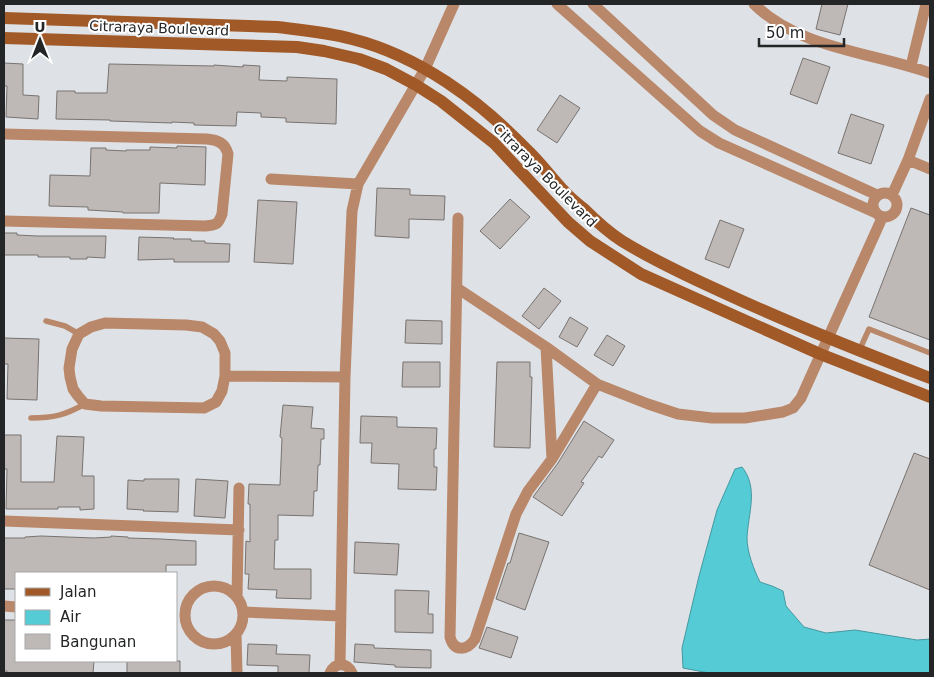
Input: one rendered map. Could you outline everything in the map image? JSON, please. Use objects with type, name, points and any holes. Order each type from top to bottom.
[{"type":"main road","name":"Citraraya Boulevard","points":[[4,18],[277,27],[352,38],[383,48],[425,69],[468,97],[500,123],[528,150],[564,191],[604,228],[621,240],[680,273],[748,304],[859,351],[930,378]]},
{"type":"main road","name":"Citraraya Boulevard","points":[[4,38],[297,47],[359,59],[386,69],[441,101],[494,143],[568,222],[590,241],[642,274],[820,354],[930,397]]},
{"type":"street","points":[[340,664],[345,377],[352,211],[358,184],[416,86],[454,4]]},
{"type":"street","points":[[456,288],[546,347],[597,384],[648,404],[678,414],[712,418],[745,418],[783,412],[793,408],[801,398],[828,338],[878,215],[872,203],[877,195],[887,193],[895,199],[897,208],[895,213],[887,218],[878,215],[719,143],[700,131],[557,4]]},
{"type":"street","points":[[593,4],[712,115],[735,130],[877,195]]},
{"type":"street","points":[[754,4],[764,14],[788,30],[817,42],[911,66],[930,74]]},
{"type":"street","points":[[911,66],[926,4]]},
{"type":"street","points":[[892,195],[908,160],[930,99]]},
{"type":"street","points":[[4,134],[207,139],[221,142],[226,147],[228,154],[222,214],[216,225],[4,221]]},
{"type":"street","points":[[908,160],[930,169]]},
{"type":"street","points":[[271,180],[358,184]]},
{"type":"street","points":[[458,218],[450,637],[452,644],[457,647],[466,648],[475,640],[516,514],[528,491],[552,459],[597,384]]},
{"type":"street","points":[[106,323],[202,327],[214,334],[220,341],[225,353],[225,376],[222,391],[216,402],[204,408],[86,404],[73,389],[69,368],[72,349],[79,334],[91,327],[106,323]]},
{"type":"street","points":[[546,347],[552,459]]},
{"type":"street","points":[[225,376],[345,377]]},
{"type":"street","points":[[237,597],[228,589],[217,586],[204,587],[194,593],[180,614],[187,628],[197,639],[210,644],[225,642],[236,634],[242,623],[243,612],[237,597],[239,488]]},
{"type":"street","points":[[4,521],[239,530]]},
{"type":"street","points":[[243,612],[341,616]]},
{"type":"street","points":[[236,634],[237,673]]},
{"type":"street","points":[[330,673],[333,668],[340,664],[345,665],[352,673]]},
{"type":"lane","points":[[46,321],[65,326],[79,334]]},
{"type":"lane","points":[[859,351],[869,329],[930,353]]},
{"type":"lane","points":[[31,418],[58,416],[69,413],[86,404]]},
{"type":"water","points":[[742,467],[747,475],[751,492],[747,538],[748,549],[760,582],[783,591],[786,606],[804,627],[826,633],[855,630],[917,640],[930,639],[930,673],[709,673],[683,668],[682,648],[717,510],[735,469]]},
{"type":"building","points":[[822,4],[848,4],[840,35],[816,29]]},
{"type":"building","points":[[803,58],[830,67],[817,104],[790,94]]},
{"type":"building","points":[[4,63],[23,64],[23,95],[39,96],[38,119],[6,117],[7,86],[4,86]]},
{"type":"building","points":[[109,64],[260,66],[259,80],[287,81],[287,77],[337,79],[336,124],[286,122],[286,118],[261,117],[261,113],[237,112],[236,126],[194,125],[194,123],[172,122],[56,119],[57,91],[107,93]]},
{"type":"building","points":[[560,95],[580,108],[557,143],[537,130]]},
{"type":"building","points":[[851,114],[884,125],[871,164],[838,153]]},
{"type":"building","points":[[177,146],[206,147],[205,185],[160,183],[159,213],[123,213],[88,210],[88,207],[49,206],[50,175],[90,176],[91,148],[126,151],[150,150],[150,147],[177,148]]},
{"type":"building","points":[[377,188],[410,189],[410,195],[445,196],[444,220],[409,219],[409,238],[375,236]]},
{"type":"building","points":[[510,199],[530,217],[500,249],[480,231]]},
{"type":"building","points":[[258,200],[297,202],[293,264],[254,262]]},
{"type":"building","points":[[911,208],[930,215],[930,340],[869,317]]},
{"type":"building","points":[[720,220],[744,229],[729,268],[705,259]]},
{"type":"building","points":[[4,233],[37,236],[106,236],[105,258],[87,257],[87,259],[70,259],[70,257],[38,257],[38,255],[4,255]]},
{"type":"building","points":[[139,237],[191,239],[191,241],[205,241],[205,243],[230,244],[229,262],[174,262],[174,259],[138,260]]},
{"type":"building","points":[[544,288],[561,301],[539,329],[522,316]]},
{"type":"building","points":[[570,317],[588,328],[577,347],[559,337]]},
{"type":"building","points":[[406,320],[442,321],[442,344],[405,343]]},
{"type":"building","points":[[607,335],[625,346],[613,366],[594,355]]},
{"type":"building","points":[[4,338],[39,339],[37,400],[7,399],[8,364],[4,364]]},
{"type":"building","points":[[403,362],[440,362],[440,387],[402,387]]},
{"type":"building","points":[[497,362],[530,362],[530,377],[532,377],[530,448],[494,447]]},
{"type":"building","points":[[283,405],[313,407],[311,428],[324,429],[324,439],[321,439],[320,465],[318,465],[317,491],[314,491],[313,516],[278,515],[278,540],[275,540],[274,569],[311,569],[311,599],[276,598],[277,590],[248,589],[249,574],[245,574],[246,541],[250,542],[249,484],[280,485],[282,438],[280,437]]},
{"type":"building","points":[[361,416],[397,417],[397,427],[437,428],[436,449],[434,449],[434,467],[437,467],[436,490],[398,489],[399,464],[371,463],[372,443],[360,443]]},
{"type":"building","points":[[584,421],[614,440],[602,458],[599,456],[581,482],[584,483],[562,516],[533,497],[558,463]]},
{"type":"building","points":[[4,435],[21,435],[21,482],[54,482],[57,436],[84,437],[82,476],[94,476],[94,509],[80,510],[80,507],[58,507],[58,509],[6,509],[7,469],[4,469]]},
{"type":"building","points":[[914,453],[930,459],[930,590],[869,565]]},
{"type":"building","points":[[144,479],[179,479],[178,512],[127,509],[128,480],[144,481]]},
{"type":"building","points":[[196,479],[228,481],[225,518],[194,516]]},
{"type":"building","points":[[519,533],[549,542],[525,610],[496,599]]},
{"type":"building","points":[[111,536],[196,541],[196,565],[166,565],[166,572],[15,572],[15,589],[4,589],[4,538],[94,538]]},
{"type":"building","points":[[355,542],[399,544],[397,575],[354,573]]},
{"type":"building","points":[[395,590],[429,591],[428,614],[433,614],[433,633],[395,632]]},
{"type":"building","points":[[4,620],[15,620],[15,662],[94,662],[93,673],[7,673],[7,671],[4,671]]},
{"type":"building","points":[[487,627],[518,637],[511,658],[479,648]]},
{"type":"building","points":[[248,644],[277,645],[276,654],[310,655],[309,673],[278,673],[278,666],[247,665]]},
{"type":"building","points":[[355,644],[374,645],[374,648],[431,650],[431,668],[395,667],[395,665],[354,662]]},
{"type":"building","points":[[180,661],[180,673],[127,673],[127,662]]}]
